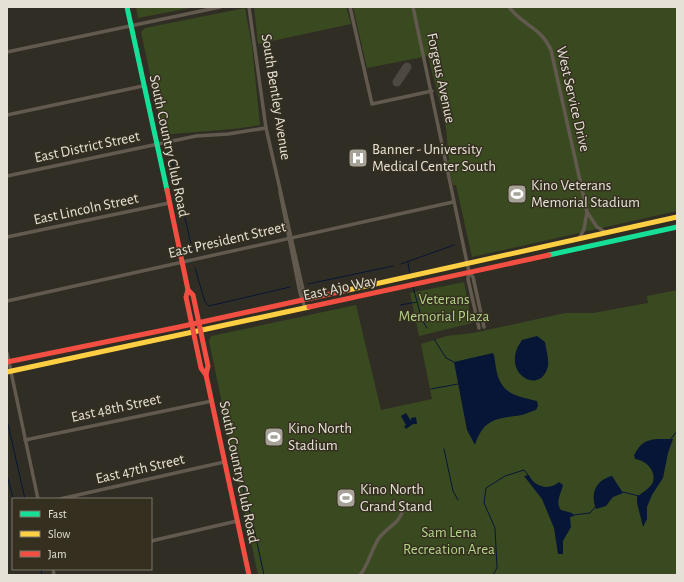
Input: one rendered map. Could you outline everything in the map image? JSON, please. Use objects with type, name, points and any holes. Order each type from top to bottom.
[{"type":"main road","name":"South Country Club Road","points":[[127,7],[188,290],[193,296],[201,331],[208,366],[206,375]]},
{"type":"main road","name":"East Ajo Way","points":[[8,362],[303,300],[677,217]]},
{"type":"main road","points":[[671,218],[675,227]]},
{"type":"main road","name":"East Ajo Way","points":[[9,372],[675,227]]},
{"type":"main road","name":"South Country Club Road","points":[[188,290],[186,297],[201,368],[206,375],[249,575]]},
{"type":"main road","points":[[102,342],[104,352]]},
{"type":"street","points":[[7,52],[220,7]]},
{"type":"street","name":"South Bentley Avenue","points":[[249,7],[266,128],[304,295],[303,300],[305,308]]},
{"type":"street","points":[[350,7],[372,104],[432,91]]},
{"type":"street","name":"Forgeus Avenue","points":[[413,7],[432,91],[453,202],[469,272],[468,279],[479,328]]},
{"type":"street","name":"West Service Drive","points":[[509,7],[519,18],[538,30],[548,42],[551,50],[587,212],[584,229],[579,239]]},
{"type":"street","points":[[7,115],[144,86]]},
{"type":"street","name":"East District Street","points":[[7,176],[196,136],[228,134],[266,128]]},
{"type":"street","name":"East President Street","points":[[7,301],[453,202]]},
{"type":"street","name":"East Lincoln Street","points":[[7,238],[169,203]]},
{"type":"street","name":"West Service Drive","points":[[587,212],[597,226],[606,233]]},
{"type":"street","name":"Forgeus Avenue","points":[[469,272],[473,277],[484,327]]},
{"type":"street","points":[[7,353],[9,372],[38,498]]},
{"type":"street","name":"East 48th Street","points":[[25,440],[212,401]]},
{"type":"street","name":"East 47th Street","points":[[64,498],[224,462]]},
{"type":"street","points":[[360,575],[367,565],[379,539],[398,522],[403,510]]},
{"type":"street","points":[[152,541],[237,521]]},
{"type":"green space","points":[[136,7],[195,7],[138,18]]},
{"type":"green space","points":[[254,7],[346,7],[351,24],[258,44]]},
{"type":"green space","points":[[353,7],[677,7],[677,211],[472,257],[456,185],[453,185],[447,161],[449,160],[446,128],[428,56],[367,68]]},
{"type":"green space","points":[[245,8],[252,46],[260,125],[236,129],[163,135],[141,32],[145,28]]},
{"type":"green space","name":"Veterans Memorial Plaza","points":[[464,282],[472,323],[419,336],[410,293]]},
{"type":"green space","name":"Sam Lena Recreation Area","points":[[677,290],[677,575],[258,575],[209,341],[211,336],[356,305],[381,410],[432,399],[421,344],[447,336],[473,333],[565,313],[593,313],[648,303],[647,296]]},
{"type":"water","points":[[537,336],[545,342],[548,366],[544,375],[538,380],[530,380],[523,377],[518,371],[515,362],[516,352],[522,340]]},
{"type":"water","points":[[493,353],[498,377],[505,389],[516,395],[537,401],[538,406],[536,410],[526,414],[501,418],[485,426],[475,445],[467,430],[454,362]]},
{"type":"water","points":[[406,413],[411,421],[411,418],[416,417],[417,424],[413,424],[406,429],[404,426],[406,425],[401,416]]},
{"type":"water","points":[[673,439],[668,453],[663,478],[652,495],[647,507],[647,519],[643,527],[637,497],[651,486],[653,475],[650,467],[647,464],[635,459],[634,455],[643,443],[649,440]]},
{"type":"water","points":[[529,475],[538,485],[546,487],[555,485],[559,482],[563,485],[558,501],[559,507],[561,510],[572,513],[574,516],[570,517],[571,527],[563,541],[563,554],[558,554],[554,528],[542,499],[524,476]]},
{"type":"water","points":[[612,476],[623,493],[613,497],[606,506],[596,509],[594,503],[594,493],[596,488],[598,484],[606,478]]},
{"type":"waterway","points":[[161,119],[167,137]]},
{"type":"waterway","points":[[169,147],[193,253]]},
{"type":"waterway","points":[[401,264],[454,245]]},
{"type":"waterway","points":[[408,263],[410,274]]},
{"type":"waterway","points":[[308,284],[393,266]]},
{"type":"waterway","points":[[195,268],[205,302],[209,306],[290,287]]},
{"type":"waterway","points":[[413,287],[422,320],[427,328]]},
{"type":"waterway","points":[[400,305],[417,302]]},
{"type":"waterway","points":[[434,339],[446,358],[454,362]]},
{"type":"waterway","points":[[431,389],[458,384]]},
{"type":"waterway","points":[[7,420],[25,498]]},
{"type":"waterway","points":[[670,440],[677,431]]},
{"type":"waterway","points":[[444,449],[453,491],[458,500]]},
{"type":"waterway","points":[[232,462],[237,466],[253,524],[264,575]]},
{"type":"waterway","points":[[493,575],[497,568],[495,528],[484,503],[486,488],[505,476],[524,470],[528,475]]},
{"type":"waterway","points":[[7,475],[13,498],[23,498]]},
{"type":"waterway","points":[[623,492],[639,496]]},
{"type":"waterway","points":[[573,515],[590,513],[595,507]]},
{"type":"waterway","points":[[41,570],[42,575]]},
{"type":"taxiway","points":[[397,82],[407,67]]},
{"type":"traffic: fast","points":[[127,7],[167,190]]},
{"type":"traffic: fast","points":[[549,255],[677,227]]},
{"type":"traffic: slow","points":[[348,290],[677,217]]},
{"type":"traffic: slow","points":[[7,372],[309,307]]},
{"type":"traffic: jam","points":[[167,190],[188,290],[186,297],[201,368],[206,375]]},
{"type":"traffic: jam","points":[[309,307],[549,255]]},
{"type":"traffic: jam","points":[[188,290],[193,295],[208,366],[206,375],[249,575]]},
{"type":"traffic: jam","points":[[7,362],[179,327],[348,290]]},
{"type":"place","name":"Banner - University Medical Center South","points":[[358,158]]},
{"type":"place","name":"Kino Veterans Memorial Stadium","points":[[517,194]]},
{"type":"place","name":"Kino North Stadium","points":[[274,437]]},
{"type":"place","name":"Kino North Grand Stand","points":[[346,498]]}]
